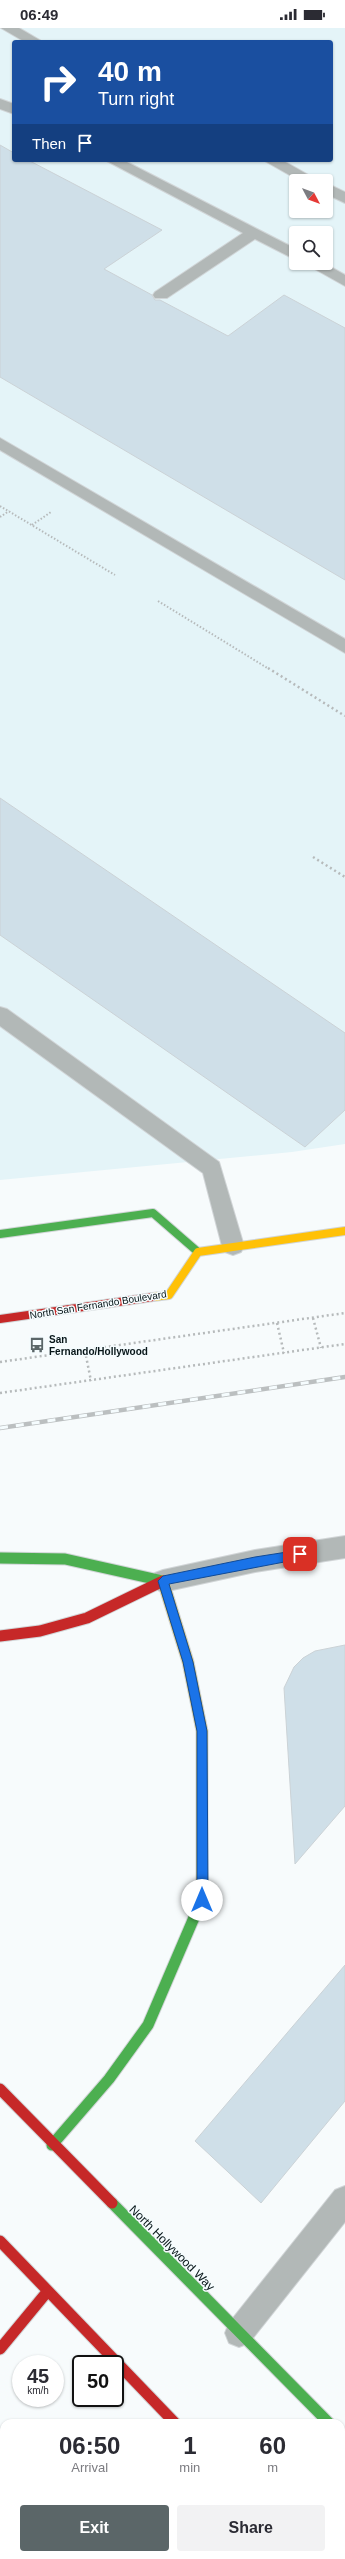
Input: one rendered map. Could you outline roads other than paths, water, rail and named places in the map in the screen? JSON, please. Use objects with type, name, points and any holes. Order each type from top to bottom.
[{"type":"main road","points":[[0,1234],[153,1213],[198,1252],[345,1231]]},
{"type":"main road","name":"North San Fernando Boulevard","points":[[0,1319],[169,1295],[198,1252]]},
{"type":"main road","points":[[0,1558],[65,1559],[163,1581]]},
{"type":"main road","points":[[0,1636],[40,1631],[87,1618],[163,1581]]},
{"type":"main road","points":[[52,2145],[109,2079],[148,2025],[202,1900],[202,1731],[188,1662],[163,1581]]},
{"type":"main road","name":"North Hollywood Way","points":[[0,2089],[52,2145],[325,2419]]},
{"type":"main road","points":[[0,2242],[171,2419]]},
{"type":"main road","points":[[0,2349],[47,2292]]},
{"type":"street","points":[[8,28],[32,40]]},
{"type":"street","points":[[0,103],[12,109]]},
{"type":"street","points":[[116,162],[289,251]]},
{"type":"street","points":[[274,162],[298,174]]},
{"type":"street","points":[[333,192],[345,198]]},
{"type":"street","points":[[161,295],[254,233]]},
{"type":"street","points":[[325,270],[345,281]]},
{"type":"street","points":[[0,443],[345,647]]},
{"type":"street","points":[[0,1015],[212,1168],[233,1246]]},
{"type":"street","points":[[163,1581],[255,1561],[345,1547]]},
{"type":"street","points":[[239,2333],[345,2200]]},
{"type":"railway","points":[[0,1428],[345,1377]]},
{"type":"place","name":"San Fernando/Hollywood","points":[[37,1345]]}]
